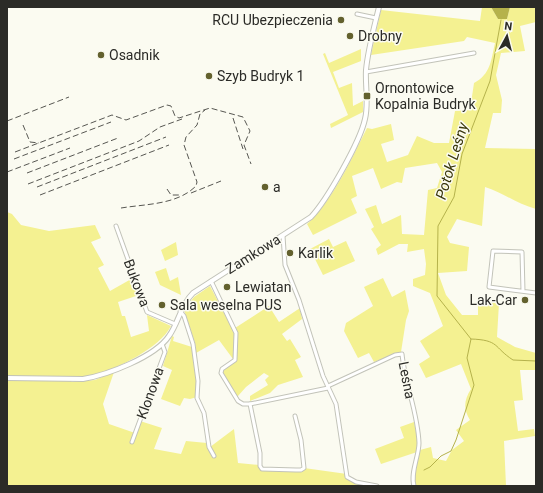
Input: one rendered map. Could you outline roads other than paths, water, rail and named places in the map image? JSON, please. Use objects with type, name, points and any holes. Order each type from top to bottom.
[{"type":"street","name":"Zamkowa","points":[[7,378],[83,380],[95,377],[139,358],[162,344],[175,324],[180,311],[193,293],[306,221],[314,214],[355,147],[363,126],[367,111],[366,72],[379,7]]},
{"type":"street","points":[[357,14],[376,18]]},
{"type":"street","points":[[366,72],[474,53]]},
{"type":"street","name":"Bukowa","points":[[116,226],[147,312],[175,324]]},
{"type":"street","points":[[283,236],[285,265],[338,414],[348,477],[356,482],[377,486]]},
{"type":"street","points":[[523,291],[522,252],[494,251],[489,287],[523,291],[536,292]]},
{"type":"street","points":[[211,281],[236,333],[235,360],[222,369],[221,373],[238,401],[243,404],[250,404],[328,387]]},
{"type":"street","points":[[180,311],[184,316],[193,344],[198,381],[197,398],[204,413],[209,447],[214,456]]},
{"type":"street","name":"Klonowa","points":[[132,442],[165,352],[165,348],[162,344]]},
{"type":"street","name":"Leśna","points":[[328,387],[395,355],[402,354],[418,436],[419,449],[413,482],[414,486]]},
{"type":"street","points":[[250,404],[260,453],[260,466],[262,469],[301,470],[304,468],[301,440],[294,416]]},
{"type":"waterway","name":"Potok Leśny","points":[[424,470],[430,467],[441,456],[451,451],[474,385],[467,358],[471,339],[437,296],[438,226],[454,197],[462,154],[490,81],[501,20]]},
{"type":"waterway","points":[[471,339],[492,343],[513,360],[536,361]]},
{"type":"railway","points":[[7,121],[69,97]]},
{"type":"railway","points":[[15,152],[112,115],[126,120],[167,105],[171,106],[175,116],[179,118],[210,108],[243,117],[250,131],[244,145],[251,164]]},
{"type":"railway","points":[[121,208],[160,203],[180,197],[196,186],[197,182],[184,145],[186,137],[197,125],[200,114],[205,110]]},
{"type":"railway","points":[[233,118],[243,149]]},
{"type":"railway","points":[[28,184],[139,141],[160,127],[182,119]]},
{"type":"railway","points":[[14,159],[111,122]]},
{"type":"railway","points":[[23,125],[30,142],[39,143]]},
{"type":"railway","points":[[37,187],[166,137]]},
{"type":"railway","points":[[27,173],[118,138]]},
{"type":"railway","points":[[40,195],[169,145]]},
{"type":"railway","points":[[7,172],[70,148]]},
{"type":"railway","points":[[191,193],[221,181]]},
{"type":"railway","points":[[167,189],[171,195],[179,195]]},
{"type":"place","name":"RCU Ubezpieczenia","points":[[341,20]]},
{"type":"place","name":"Drobny","points":[[350,36]]},
{"type":"place","name":"Osadnik","points":[[101,55]]},
{"type":"place","name":"Szyb Budryk 1","points":[[209,76]]},
{"type":"place","name":"Ornontowice Kopalnia Budryk","points":[[367,96]]},
{"type":"place","name":"a","points":[[265,187]]},
{"type":"place","name":"Karlik","points":[[290,253]]},
{"type":"place","name":"Lewiatan","points":[[227,287]]},
{"type":"place","name":"Lak-Car","points":[[525,300]]},
{"type":"place","name":"Sala weselna PUS","points":[[162,305]]}]
